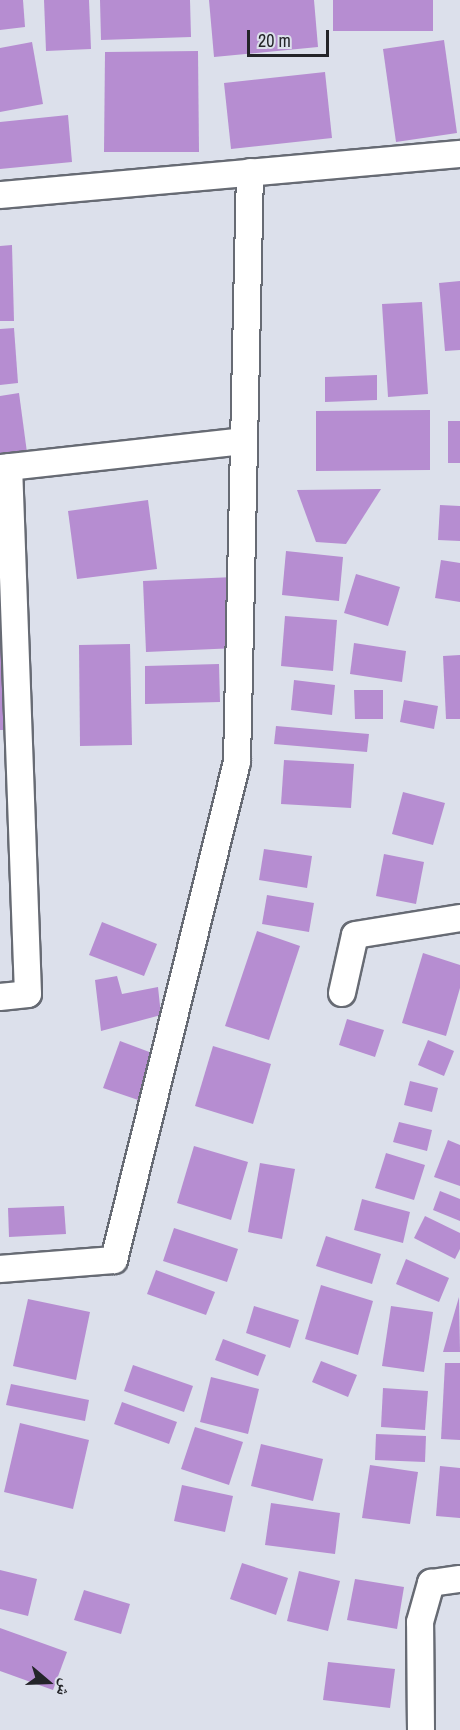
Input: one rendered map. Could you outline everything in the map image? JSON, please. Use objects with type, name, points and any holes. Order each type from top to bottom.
[{"type":"street","points":[[0,195],[460,154]]},
{"type":"street","points":[[0,1269],[114,1260],[237,762],[249,172]]},
{"type":"street","points":[[0,997],[28,994],[9,741],[4,467],[244,441]]},
{"type":"street","points":[[342,993],[355,935],[460,918]]},
{"type":"street","points":[[421,1730],[420,1622],[431,1583],[460,1579]]},
{"type":"building","points":[[0,0],[23,0],[25,27],[0,30]]},
{"type":"building","points":[[44,0],[89,0],[91,49],[46,51]]},
{"type":"building","points":[[100,0],[190,0],[191,37],[101,40]]},
{"type":"building","points":[[209,0],[314,0],[318,47],[214,57]]},
{"type":"building","points":[[333,0],[433,0],[433,31],[333,31]]},
{"type":"building","points":[[444,40],[457,133],[396,142],[383,49]]},
{"type":"building","points":[[32,42],[43,104],[0,112],[0,48]]},
{"type":"building","points":[[198,51],[199,152],[104,152],[105,52]]},
{"type":"building","points":[[325,72],[332,138],[231,149],[224,83]]},
{"type":"building","points":[[68,115],[72,162],[0,169],[0,122]]},
{"type":"building","points":[[12,245],[14,321],[0,321],[0,246]]},
{"type":"building","points":[[460,281],[460,350],[445,351],[439,283]]},
{"type":"building","points":[[422,302],[428,394],[388,397],[382,304]]},
{"type":"building","points":[[14,328],[18,383],[0,385],[0,329]]},
{"type":"building","points":[[377,375],[377,400],[325,402],[325,377]]},
{"type":"building","points":[[19,393],[28,460],[0,464],[0,396]]},
{"type":"building","points":[[430,410],[430,470],[316,471],[316,411]]},
{"type":"building","points":[[448,421],[460,421],[460,463],[448,463]]},
{"type":"building","points":[[381,489],[346,544],[316,542],[297,490]]},
{"type":"building","points":[[148,500],[157,569],[77,579],[68,511]]},
{"type":"building","points":[[440,505],[460,506],[460,541],[438,540]]},
{"type":"building","points":[[286,551],[343,557],[339,601],[282,595]]},
{"type":"building","points":[[441,560],[460,563],[460,602],[435,598]]},
{"type":"building","points":[[356,574],[400,587],[388,626],[344,613]]},
{"type":"building","points":[[234,577],[237,648],[146,652],[143,581]]},
{"type":"building","points":[[285,616],[337,620],[333,671],[281,666]]},
{"type":"building","points":[[0,634],[8,634],[14,730],[0,730]]},
{"type":"building","points":[[354,643],[406,651],[402,682],[350,674]]},
{"type":"building","points":[[130,644],[132,745],[80,746],[79,645]]},
{"type":"building","points":[[460,655],[460,719],[446,719],[443,656]]},
{"type":"building","points":[[219,664],[220,702],[145,704],[145,666]]},
{"type":"building","points":[[294,680],[335,685],[332,715],[291,710]]},
{"type":"building","points":[[354,690],[383,690],[383,719],[355,719]]},
{"type":"building","points":[[404,700],[438,706],[434,729],[400,722]]},
{"type":"building","points":[[276,726],[369,734],[367,752],[274,744]]},
{"type":"building","points":[[284,760],[354,764],[351,808],[281,804]]},
{"type":"building","points":[[403,792],[445,803],[433,845],[392,834]]},
{"type":"building","points":[[264,849],[312,856],[307,888],[259,880]]},
{"type":"building","points":[[384,854],[424,862],[416,904],[376,896]]},
{"type":"building","points":[[267,895],[314,903],[309,932],[262,924]]},
{"type":"building","points":[[102,922],[157,944],[144,976],[89,955]]},
{"type":"building","points":[[257,931],[300,946],[269,1040],[225,1026]]},
{"type":"building","points":[[423,953],[460,965],[460,988],[446,1036],[402,1023]]},
{"type":"building","points":[[117,976],[122,994],[158,987],[161,1015],[101,1031],[95,980]]},
{"type":"building","points":[[347,1019],[384,1030],[375,1057],[339,1045]]},
{"type":"building","points":[[428,1040],[454,1051],[444,1076],[418,1065]]},
{"type":"building","points":[[120,1041],[160,1056],[144,1102],[103,1088]]},
{"type":"building","points":[[213,1046],[271,1064],[253,1124],[195,1106]]},
{"type":"building","points":[[410,1081],[438,1088],[432,1112],[404,1105]]},
{"type":"building","points":[[399,1122],[432,1130],[427,1151],[393,1142]]},
{"type":"building","points":[[448,1140],[460,1145],[460,1186],[434,1177]]},
{"type":"building","points":[[194,1146],[248,1162],[231,1220],[177,1203]]},
{"type":"building","points":[[386,1153],[425,1165],[414,1200],[375,1188]]},
{"type":"building","points":[[260,1163],[295,1169],[282,1239],[248,1232]]},
{"type":"building","points":[[440,1191],[460,1199],[460,1221],[433,1210]]},
{"type":"building","points":[[362,1199],[410,1212],[403,1243],[354,1230]]},
{"type":"building","points":[[64,1206],[66,1234],[9,1237],[8,1208]]},
{"type":"building","points":[[425,1216],[460,1233],[460,1249],[455,1259],[414,1238]]},
{"type":"building","points":[[174,1228],[238,1249],[227,1282],[163,1261]]},
{"type":"building","points":[[326,1236],[381,1254],[372,1284],[316,1266]]},
{"type":"building","points":[[406,1259],[449,1278],[439,1302],[396,1284]]},
{"type":"building","points":[[156,1270],[215,1292],[206,1315],[147,1294]]},
{"type":"building","points":[[321,1285],[373,1301],[358,1355],[305,1339]]},
{"type":"building","points":[[459,1297],[460,1352],[443,1352]]},
{"type":"building","points":[[28,1299],[90,1312],[76,1380],[13,1366]]},
{"type":"building","points":[[254,1306],[299,1320],[290,1348],[246,1333]]},
{"type":"building","points":[[391,1306],[433,1312],[424,1372],[382,1366]]},
{"type":"building","points":[[223,1339],[266,1355],[258,1376],[215,1360]]},
{"type":"building","points":[[321,1361],[357,1375],[348,1397],[312,1382]]},
{"type":"building","points":[[445,1363],[460,1363],[460,1440],[441,1439]]},
{"type":"building","points":[[133,1365],[193,1386],[184,1412],[124,1391]]},
{"type":"building","points":[[211,1377],[259,1389],[248,1434],[200,1422]]},
{"type":"building","points":[[11,1384],[89,1400],[85,1421],[6,1405]]},
{"type":"building","points":[[383,1388],[428,1391],[425,1430],[381,1427]]},
{"type":"building","points":[[122,1402],[177,1422],[169,1444],[114,1424]]},
{"type":"building","points":[[20,1423],[89,1440],[73,1509],[4,1492]]},
{"type":"building","points":[[195,1427],[243,1442],[229,1485],[181,1469]]},
{"type":"building","points":[[376,1434],[426,1436],[425,1462],[375,1460]]},
{"type":"building","points":[[261,1444],[323,1459],[313,1501],[251,1486]]},
{"type":"building","points":[[370,1465],[418,1472],[410,1524],[362,1518]]},
{"type":"building","points":[[440,1466],[460,1468],[460,1518],[436,1516]]},
{"type":"building","points":[[182,1485],[233,1496],[225,1532],[174,1521]]},
{"type":"building","points":[[271,1503],[340,1513],[335,1554],[265,1545]]},
{"type":"building","points":[[242,1563],[288,1578],[276,1615],[230,1599]]},
{"type":"building","points":[[0,1570],[37,1579],[28,1616],[0,1609]]},
{"type":"building","points":[[299,1571],[340,1581],[328,1631],[287,1621]]},
{"type":"building","points":[[355,1579],[404,1587],[397,1629],[347,1620]]},
{"type":"building","points":[[84,1590],[130,1604],[121,1634],[74,1620]]},
{"type":"building","points":[[0,1628],[67,1652],[53,1690],[0,1671]]},
{"type":"building","points":[[328,1662],[395,1669],[390,1708],[323,1700]]}]
